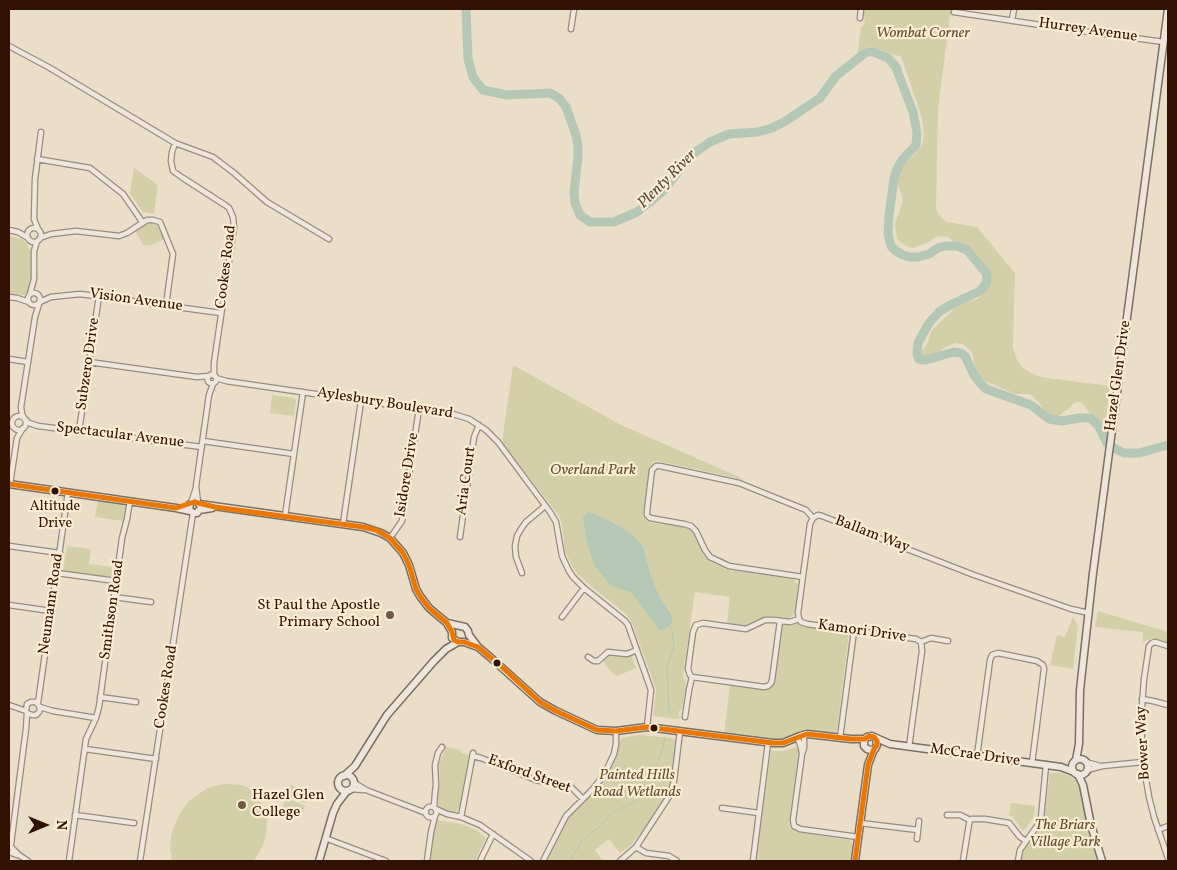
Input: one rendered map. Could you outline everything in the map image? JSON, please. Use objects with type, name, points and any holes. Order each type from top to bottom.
[{"type":"street","points":[[571,29],[574,9]]},
{"type":"street","points":[[860,18],[861,9]]},
{"type":"street","points":[[1012,20],[1014,9]]},
{"type":"street","name":"Hazel Glen Drive","points":[[1080,761],[1080,690],[1088,613],[1168,9]]},
{"type":"street","name":"Hurrey Avenue","points":[[954,12],[1164,42]]},
{"type":"street","points":[[9,46],[55,71],[175,143],[217,160],[267,202],[329,239]]},
{"type":"street","points":[[41,132],[35,179],[34,220],[30,230],[30,239],[34,251],[34,279],[41,298],[35,317],[22,406],[22,414],[26,422],[17,438],[9,484],[176,508],[215,507],[286,516],[369,528],[381,532],[399,547],[406,559],[416,589],[429,608],[447,623],[463,626],[467,629],[478,647],[533,696],[547,706],[597,730],[616,731],[647,727],[768,743],[784,743],[804,734],[851,739],[865,739],[872,736],[876,739],[877,745],[868,765],[855,861]]},
{"type":"street","name":"Cookes Road","points":[[140,861],[234,227],[233,217],[229,208],[173,171],[171,161],[175,143]]},
{"type":"street","points":[[37,159],[90,168],[123,194],[143,223]]},
{"type":"street","points":[[34,220],[41,235],[34,251]]},
{"type":"street","points":[[9,230],[18,232],[30,239],[39,240],[51,234],[80,231],[117,236],[127,233],[147,220],[158,221],[162,224],[173,250],[166,305]]},
{"type":"street","points":[[18,232],[39,230],[51,234]]},
{"type":"street","points":[[34,279],[28,299],[35,317]]},
{"type":"street","points":[[17,298],[33,292],[38,294]]},
{"type":"street","name":"Vision Avenue","points":[[38,294],[51,296],[74,294],[99,296],[221,313]]},
{"type":"street","name":"Vision Avenue","points":[[39,303],[51,296]]},
{"type":"street","name":"Subzero Drive","points":[[79,431],[99,296]]},
{"type":"street","points":[[9,297],[35,305],[39,303]]},
{"type":"street","points":[[9,360],[28,362]]},
{"type":"street","name":"Aylesbury Boulevard","points":[[89,362],[453,414],[479,425],[498,442],[556,522],[560,548],[573,578],[625,620],[651,690],[647,727]]},
{"type":"street","points":[[286,516],[303,392]]},
{"type":"street","points":[[343,524],[361,401]]},
{"type":"street","points":[[11,424],[22,406]]},
{"type":"street","name":"Isidore Drive","points":[[390,538],[402,521],[419,409]]},
{"type":"street","points":[[15,417],[20,416],[24,418]]},
{"type":"street","name":"Spectacular Avenue","points":[[24,418],[29,423],[38,426],[202,447]]},
{"type":"street","points":[[11,424],[19,430],[24,428]]},
{"type":"street","points":[[11,424],[17,438]]},
{"type":"street","name":"Aria Court","points":[[460,537],[474,433],[479,425]]},
{"type":"street","name":"Spectacular Avenue","points":[[24,428],[38,426]]},
{"type":"street","points":[[203,441],[294,454]]},
{"type":"street","name":"Ballam Way","points":[[803,577],[729,566],[716,561],[710,557],[696,531],[691,526],[650,518],[647,515],[647,511],[652,470],[656,466],[662,466],[739,483],[806,510],[813,518],[818,515],[822,516],[974,575],[1071,609],[1088,613]]},
{"type":"street","name":"Neumann Road","points":[[39,705],[68,492]]},
{"type":"street","name":"Smithson Road","points":[[68,861],[85,749],[88,734],[96,718],[100,697],[122,538],[128,519],[130,501]]},
{"type":"street","points":[[522,573],[516,557],[515,546],[517,536],[526,522],[545,506]]},
{"type":"street","points":[[799,618],[810,524],[813,518]]},
{"type":"street","points":[[9,546],[60,553]]},
{"type":"street","points":[[57,573],[116,581]]},
{"type":"street","points":[[562,617],[584,588]]},
{"type":"street","points":[[114,597],[151,602]]},
{"type":"street","points":[[9,605],[51,611]]},
{"type":"street","name":"Kamori Drive","points":[[685,717],[692,677],[688,669],[693,632],[696,625],[703,623],[746,628],[765,620],[790,622],[799,618],[801,622],[806,624],[916,639],[921,642],[930,638],[948,641]]},
{"type":"street","points":[[692,677],[768,686],[772,680],[780,621]]},
{"type":"street","points":[[447,623],[452,635],[461,642],[478,647]]},
{"type":"street","points":[[446,649],[454,628],[458,626]]},
{"type":"street","points":[[840,738],[854,630]]},
{"type":"street","points":[[319,861],[337,804],[339,779],[355,766],[387,715],[434,661],[446,649],[461,642],[469,635]]},
{"type":"street","points":[[909,747],[922,651],[921,642]]},
{"type":"street","name":"Bower Way","points":[[1168,646],[1155,642],[1149,646],[1142,699],[1141,733],[1143,762],[1149,797],[1168,858]]},
{"type":"street","points":[[588,657],[598,661],[608,652],[628,654],[637,650]]},
{"type":"street","points":[[977,756],[990,660],[992,654],[998,653],[1043,665],[1032,763]]},
{"type":"street","name":"Neumann Road","points":[[30,702],[40,687]]},
{"type":"street","points":[[100,697],[136,702]]},
{"type":"street","points":[[1142,699],[1168,705]]},
{"type":"street","points":[[28,861],[10,847],[26,729],[26,706],[30,702]]},
{"type":"street","points":[[10,705],[30,702],[53,711],[96,718]]},
{"type":"street","points":[[10,705],[36,715],[53,711]]},
{"type":"street","points":[[26,729],[39,711],[39,705]]},
{"type":"street","points":[[544,861],[566,816],[598,784],[604,775],[615,750],[616,731]]},
{"type":"street","points":[[620,861],[636,846],[670,795],[674,781],[680,731]]},
{"type":"street","points":[[804,734],[793,820],[794,826],[800,829],[858,837]]},
{"type":"street","points":[[796,737],[802,754]]},
{"type":"street","points":[[851,739],[869,750],[874,749]]},
{"type":"street","points":[[865,739],[868,765]]},
{"type":"street","name":"McCrae Drive","points":[[876,739],[890,744],[1061,767],[1081,772]]},
{"type":"street","points":[[753,861],[768,743]]},
{"type":"street","name":"McCrae Drive","points":[[874,749],[890,744]]},
{"type":"street","points":[[427,861],[436,812],[434,793],[436,781],[435,765],[442,746]]},
{"type":"street","points":[[85,749],[156,759]]},
{"type":"street","name":"Exford Street","points":[[461,817],[473,755],[536,780],[572,788],[583,799]]},
{"type":"street","points":[[1080,761],[1102,766]]},
{"type":"street","points":[[1080,761],[1073,767],[1081,772],[1102,766],[1143,762]]},
{"type":"street","points":[[1080,761],[1088,766],[1081,772]]},
{"type":"street","name":"McCrae Drive","points":[[1061,767],[1080,761]]},
{"type":"street","points":[[1018,861],[1019,852],[1041,818],[1046,765]]},
{"type":"street","points":[[337,804],[353,786],[352,780],[355,766]]},
{"type":"street","points":[[1081,772],[1091,825],[1102,861]]},
{"type":"street","points":[[344,776],[349,776],[366,790],[414,808],[427,815],[447,814]]},
{"type":"street","points":[[339,787],[342,790],[366,790]]},
{"type":"street","points":[[431,832],[427,815],[434,793]]},
{"type":"street","points":[[414,808],[432,806],[447,814],[461,817],[480,825],[531,861]]},
{"type":"street","points":[[722,808],[759,813]]},
{"type":"street","points":[[947,814],[960,815],[970,820],[977,818],[1009,823],[1020,837],[1026,841]]},
{"type":"street","points":[[75,815],[134,824]]},
{"type":"street","points":[[963,861],[970,820]]},
{"type":"street","points":[[917,839],[919,821]]},
{"type":"street","points":[[860,822],[918,830]]},
{"type":"street","points":[[1158,830],[1168,826]]},
{"type":"street","points":[[9,837],[12,830]]},
{"type":"street","points":[[480,861],[493,834]]},
{"type":"street","points":[[325,838],[386,861]]},
{"type":"street","points":[[636,846],[646,853],[669,856],[677,861]]},
{"type":"green space","name":"Wombat Corner","points":[[863,9],[951,9],[938,108],[936,208],[941,218],[947,222],[977,227],[1015,273],[1013,348],[1017,360],[1023,368],[1040,377],[1110,386],[1103,440],[1099,437],[1099,430],[1094,419],[1082,403],[1074,403],[1056,418],[1048,416],[1033,396],[1015,394],[981,379],[976,370],[972,352],[963,344],[955,343],[944,348],[921,365],[918,361],[917,357],[928,343],[934,328],[958,305],[977,299],[983,294],[989,285],[990,275],[975,256],[967,251],[956,248],[953,241],[948,237],[938,236],[913,248],[906,246],[898,240],[895,224],[902,204],[902,195],[897,183],[898,171],[922,145],[924,137],[922,118],[901,56],[868,47],[862,49],[857,56],[861,27],[865,22]]},
{"type":"green space","points":[[134,168],[158,185],[154,214],[143,212],[130,193]]},
{"type":"green space","points":[[148,223],[156,224],[164,239],[150,246],[143,245],[135,231]]},
{"type":"green space","points":[[9,236],[21,239],[26,243],[31,253],[31,286],[30,290],[23,295],[9,294]]},
{"type":"green space","name":"Overland Park","points":[[513,365],[621,425],[746,480],[658,461],[653,462],[649,468],[643,515],[647,521],[652,523],[690,529],[703,554],[713,563],[733,572],[734,570],[793,579],[798,585],[795,613],[789,619],[771,616],[763,617],[746,625],[727,623],[730,597],[695,592],[683,676],[686,684],[682,710],[679,711],[678,715],[681,718],[653,716],[656,689],[632,623],[626,614],[575,571],[565,552],[562,524],[559,516],[502,442]]},
{"type":"green space","points":[[272,395],[294,398],[296,400],[294,416],[270,413]]},
{"type":"green space","points":[[98,500],[123,503],[126,507],[124,521],[95,517]]},
{"type":"green space","points":[[67,546],[91,549],[89,564],[112,567],[111,577],[63,571]]},
{"type":"green space","points":[[1098,611],[1168,632],[1168,643],[1152,638],[1143,642],[1143,632],[1095,627]]},
{"type":"green space","points":[[1073,617],[1078,626],[1073,669],[1050,665],[1057,635],[1065,637]]},
{"type":"green space","points":[[796,623],[804,627],[849,633],[837,731],[832,733],[803,731],[778,740],[724,735],[730,685],[764,689],[773,685],[781,624]]},
{"type":"green space","points":[[631,654],[636,668],[617,676],[612,673],[603,661],[609,655]]},
{"type":"green space","name":"Painted Hills Road Wetlands","points":[[639,735],[676,740],[670,781],[666,795],[658,810],[631,845],[620,853],[609,839],[595,850],[603,861],[547,861],[574,810],[598,789],[605,780],[613,765],[619,742],[622,738]]},
{"type":"green space","points":[[446,747],[461,750],[461,753],[469,755],[460,805],[456,812],[441,809],[437,803],[440,783],[439,764]]},
{"type":"green space","points":[[796,747],[799,751],[789,822],[790,828],[796,832],[850,840],[853,845],[851,861],[756,861],[771,751],[782,751]]},
{"type":"green space","name":"The Briars Village Park","points":[[1050,773],[1062,773],[1076,779],[1082,793],[1100,861],[1021,861],[1022,852],[1044,818]]},
{"type":"green space","points":[[226,784],[242,785],[248,788],[258,797],[265,811],[267,818],[266,835],[256,858],[253,861],[172,861],[170,850],[171,835],[180,813],[189,801],[206,789]]},
{"type":"green space","points":[[290,785],[310,793],[306,803],[286,796]]},
{"type":"green space","points":[[286,798],[305,806],[301,816],[282,809]]},
{"type":"green space","points":[[1011,803],[1035,806],[1034,816],[1025,830],[1022,830],[1012,816],[1009,816]]},
{"type":"green space","points":[[436,820],[461,824],[476,830],[486,838],[475,861],[430,861]]},
{"type":"shaded area","points":[[589,512],[608,520],[632,534],[643,547],[658,594],[673,618],[670,626],[660,631],[631,592],[611,586],[594,565],[586,538],[583,517]]},
{"type":"waterway","name":"Plenty River","points":[[466,9],[468,59],[473,77],[483,90],[507,95],[550,93],[559,98],[566,107],[578,146],[574,193],[575,203],[580,215],[590,222],[614,222],[637,212],[665,189],[690,156],[710,142],[729,134],[758,132],[784,122],[820,98],[836,76],[865,53],[874,52],[888,58],[896,67],[913,112],[917,133],[916,145],[902,160],[894,178],[888,234],[891,246],[896,251],[910,257],[929,254],[945,246],[957,246],[967,250],[986,273],[987,278],[986,284],[980,291],[940,311],[929,323],[918,343],[917,354],[919,359],[926,360],[954,352],[961,353],[965,356],[974,375],[986,389],[1031,405],[1049,419],[1062,421],[1090,418],[1098,425],[1107,443],[1124,453],[1139,453],[1168,445]]},
{"type":"waterway","points":[[669,714],[667,665],[674,646],[670,626]]},
{"type":"waterway","points":[[570,861],[581,841],[598,828],[613,812],[635,802],[649,790],[665,737]]},
{"type":"transit line","points":[[9,484],[176,508],[194,502],[215,507],[376,530],[390,538],[403,553],[420,596],[429,608],[447,623],[454,640],[478,647],[540,702],[597,730],[616,731],[647,727],[773,743],[783,743],[807,734],[851,739],[874,737],[877,745],[868,765],[855,861]]},
{"type":"place","name":"Altitude Drive","points":[[55,491]]},
{"type":"place","name":"St Paul the Apostle Primary School","points":[[390,615]]},
{"type":"place","name":"Hazel Glen College","points":[[242,805]]}]
